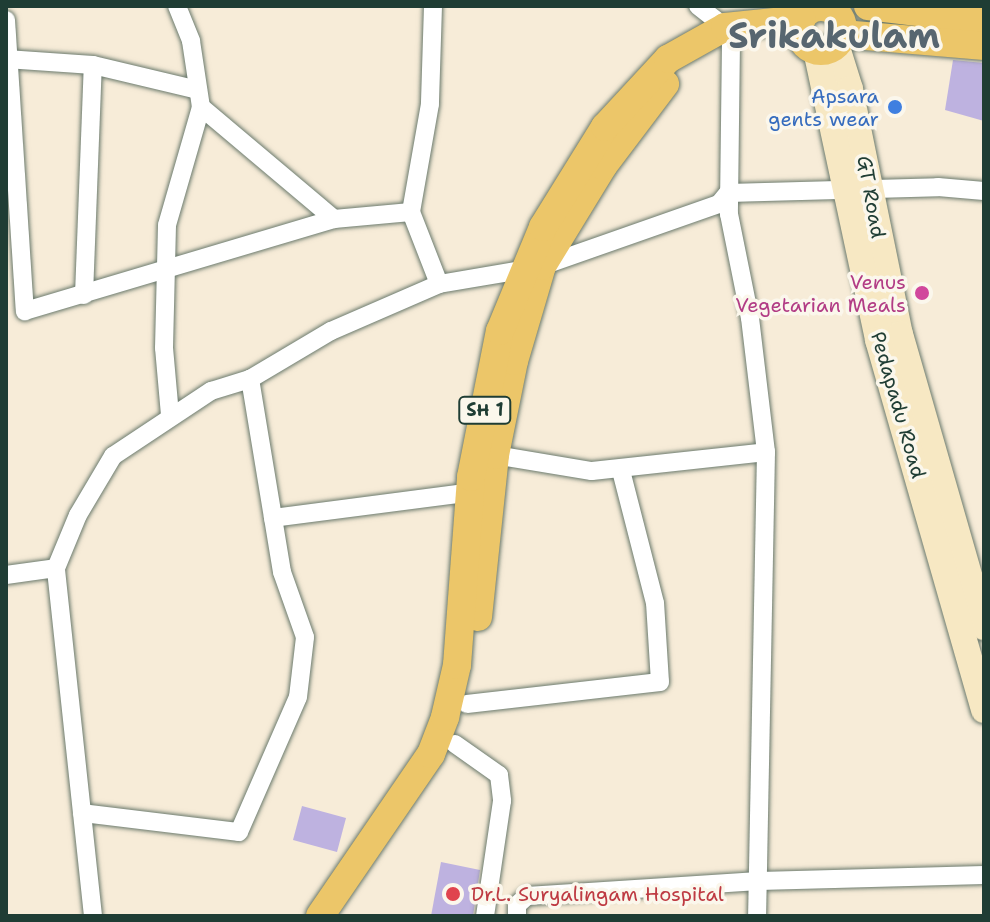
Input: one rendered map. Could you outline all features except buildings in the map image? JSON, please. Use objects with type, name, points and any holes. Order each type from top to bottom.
[{"type":"main road","points":[[868,6],[984,20]]},
{"type":"main road","name":"SH 1","points":[[342,916],[455,744],[467,704],[481,491],[495,455],[532,268],[543,227],[621,106],[668,59],[728,34],[823,19],[984,46]]},
{"type":"main road","name":"GT Road","points":[[823,19],[871,191],[900,334],[984,627]]},
{"type":"main road","name":"Pedapadu Road","points":[[823,19],[844,191],[878,340],[984,710]]},
{"type":"main road","name":"SH 1","points":[[320,916],[431,754],[445,717],[457,665],[500,331],[532,268]]},
{"type":"street","points":[[170,415],[164,348],[171,200],[199,98],[191,41],[177,6]]},
{"type":"street","points":[[433,6],[430,104],[411,212],[439,284]]},
{"type":"street","points":[[698,6],[728,34],[728,193],[766,452],[759,670],[757,916]]},
{"type":"street","points":[[6,20],[25,311]]},
{"type":"street","points":[[9,59],[93,65],[199,98],[334,219]]},
{"type":"street","points":[[84,295],[93,65]]},
{"type":"street","points":[[93,916],[56,568],[78,515],[113,456],[170,415],[211,391],[250,379],[331,331],[439,284],[532,268],[719,204],[728,193],[984,191]]},
{"type":"street","points":[[6,301],[25,311],[334,219],[411,212]]},
{"type":"street","points":[[82,813],[239,832],[298,697],[305,637],[282,572],[250,379]]},
{"type":"street","points":[[495,455],[592,471],[621,471],[766,452]]},
{"type":"street","points":[[467,704],[660,682],[655,603],[621,471]]},
{"type":"street","points":[[273,518],[481,491]]},
{"type":"street","points":[[6,575],[56,568]]},
{"type":"street","points":[[455,744],[499,775],[502,801],[485,916]]},
{"type":"street","points":[[517,916],[517,905],[527,896],[759,881],[984,875]]},
{"type":"place","name":"Apsara gents wear","points":[[895,107]]},
{"type":"place","name":"Venus Vegetarian Meals","points":[[922,293]]},
{"type":"place","name":"Dr.L. Suryalingam Hospital","points":[[453,894]]},
{"type":"district","name":"Srikakulam","points":[[834,36]]}]
